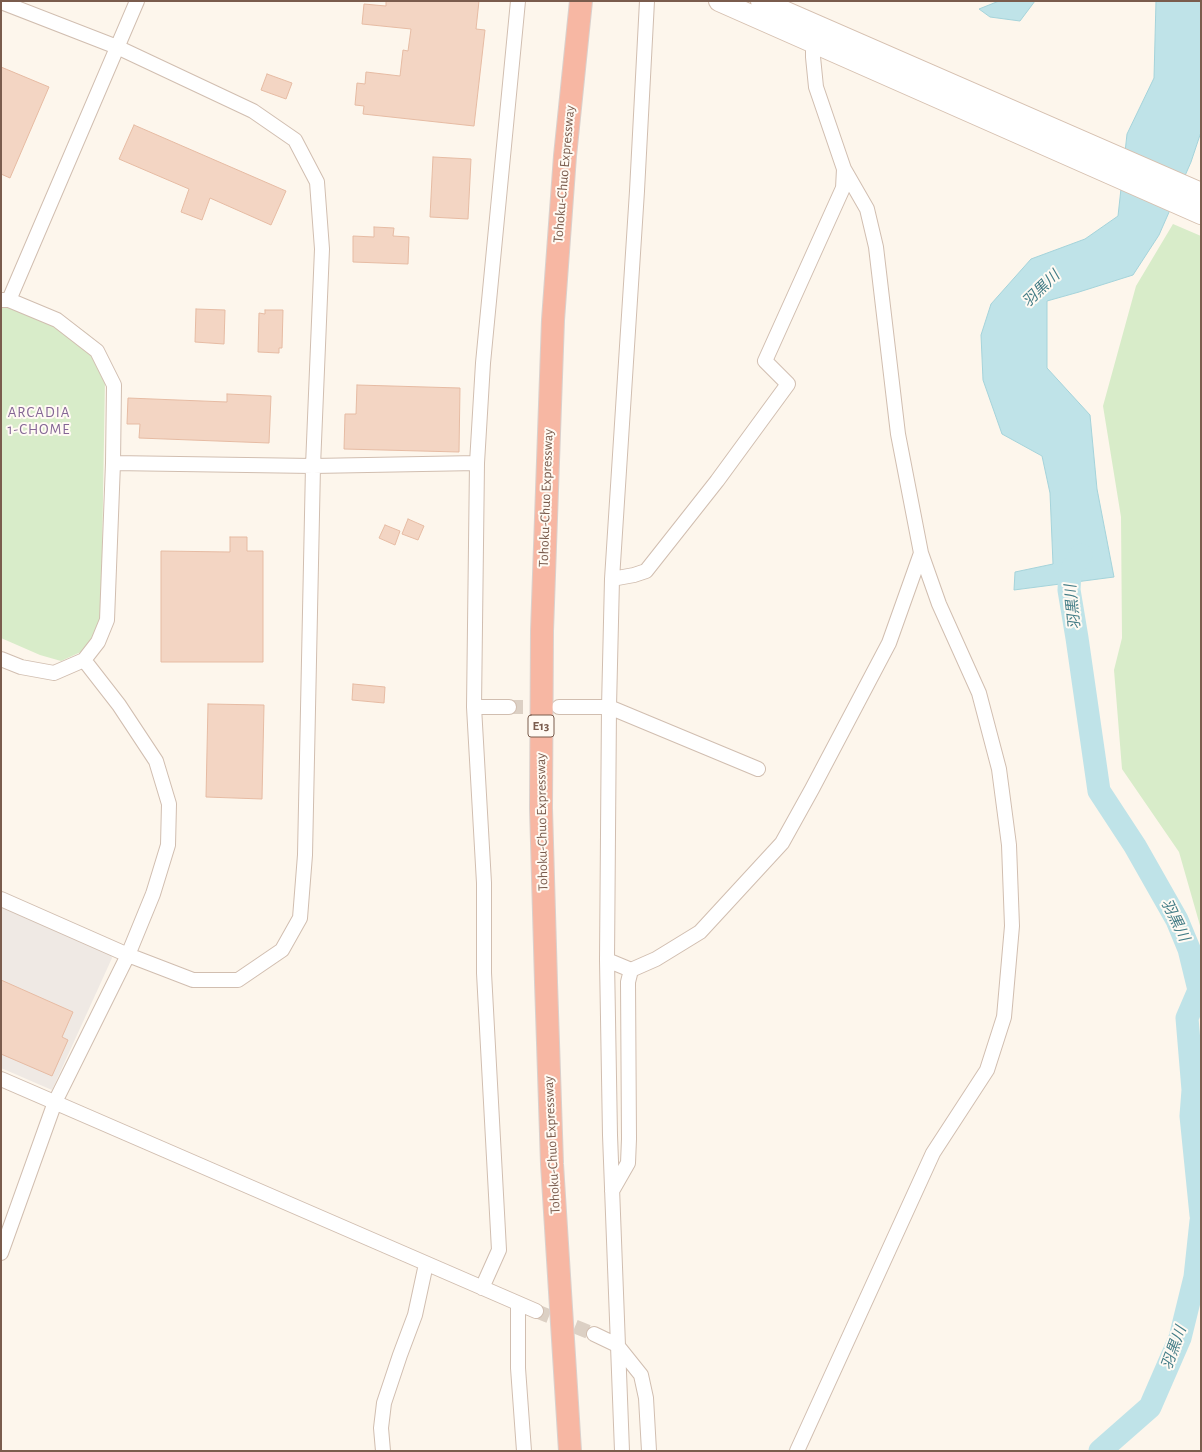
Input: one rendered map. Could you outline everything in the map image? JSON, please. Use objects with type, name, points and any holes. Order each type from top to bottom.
[{"type":"highway","name":"Tohoku-Chuo Expressway","points":[[556,1451],[538,1154],[527,825],[533,491],[541,322],[552,155],[568,1]]},
{"type":"highway","name":"Tohoku-Chuo Expressway","points":[[570,1451],[553,1172],[546,982],[541,808],[542,631],[553,320],[565,156],[581,1]]},
{"type":"street","points":[[1,659],[21,667],[54,673],[84,660],[98,642],[107,620],[113,463],[114,385],[97,351],[57,320],[5,300],[137,1]]},
{"type":"street","points":[[482,1288],[499,1250],[484,973],[484,883],[474,707],[477,463],[483,363],[518,1]]},
{"type":"street","points":[[622,1451],[612,1191],[607,960],[609,707],[612,579],[637,191],[647,1]]},
{"type":"street","points":[[719,1],[840,53],[874,70],[1201,214]]},
{"type":"street","points":[[761,1],[1201,193]]},
{"type":"street","points":[[1,2],[117,47],[253,111],[295,140],[317,182],[322,250],[313,466],[305,855],[300,918],[282,950],[238,980],[193,980],[128,955],[1,900]]},
{"type":"street","points":[[797,1451],[933,1153],[987,1070],[1004,1017],[1012,926],[1009,845],[999,769],[979,693],[939,604],[921,553],[898,434],[876,247],[867,210],[844,169],[816,87],[813,42]]},
{"type":"street","points":[[612,579],[634,576],[646,571],[712,487],[788,384],[765,361],[843,188],[844,169]]},
{"type":"street","points":[[113,463],[313,466],[477,463]]},
{"type":"street","points":[[607,960],[630,970],[656,959],[700,932],[782,843],[889,643],[921,553]]},
{"type":"street","points":[[1,1253],[55,1102],[128,955],[153,894],[168,845],[169,804],[156,761],[119,705],[84,660]]},
{"type":"street","points":[[474,707],[509,707]]},
{"type":"street","points":[[559,707],[609,707],[758,769]]},
{"type":"street","points":[[612,1191],[628,1163],[628,982],[630,970]]},
{"type":"street","points":[[1,1079],[536,1311]]},
{"type":"street","points":[[383,1451],[381,1428],[384,1403],[415,1315],[426,1264]]},
{"type":"street","points":[[518,1304],[518,1368],[524,1451]]},
{"type":"street","points":[[594,1334],[617,1345],[641,1375],[646,1398],[649,1451]]},
{"type":"shaded area","points":[[1,904],[110,951],[112,958],[52,1090],[1,1068]]},
{"type":"green space","points":[[1173,224],[1201,236],[1201,929],[1179,852],[1122,769],[1114,670],[1122,638],[1121,517],[1103,406],[1136,286]]},
{"type":"green space","points":[[1,295],[73,323],[88,334],[98,343],[105,379],[101,617],[95,635],[83,651],[61,661],[40,655],[1,638]]},
{"type":"water","points":[[999,1],[1035,1],[1020,21],[990,17],[979,9]]},
{"type":"water","points":[[1156,1],[1201,1],[1201,132],[1191,162],[1159,235],[1133,275],[1047,301],[1047,368],[1090,415],[1097,489],[1114,577],[1014,590],[1015,572],[1053,564],[1050,493],[1042,456],[1002,434],[983,380],[981,335],[991,304],[1031,259],[1085,239],[1118,216],[1127,134],[1154,78]]},
{"type":"building","points":[[386,1],[479,1],[476,29],[485,30],[474,126],[363,114],[364,106],[355,105],[357,83],[365,84],[366,72],[400,76],[403,50],[408,51],[411,29],[362,24],[364,4],[386,6]]},
{"type":"building","points":[[1,67],[49,87],[10,178],[1,174]]},
{"type":"building","points":[[267,74],[292,83],[286,99],[261,90]]},
{"type":"building","points":[[134,125],[286,191],[271,225],[210,198],[202,220],[181,212],[189,189],[119,159]]},
{"type":"building","points":[[433,157],[471,159],[468,219],[430,217]]},
{"type":"building","points":[[374,227],[394,228],[393,236],[409,237],[408,264],[353,262],[353,236],[374,237]]},
{"type":"building","points":[[196,309],[225,310],[224,344],[195,342]]},
{"type":"building","points":[[265,310],[283,310],[282,348],[279,348],[279,353],[258,352],[259,313],[265,314]]},
{"type":"building","points":[[357,385],[460,388],[459,452],[344,449],[345,414],[356,414]]},
{"type":"building","points":[[227,394],[271,396],[269,443],[139,438],[140,424],[127,424],[128,398],[227,402]]},
{"type":"building","points":[[408,519],[424,526],[418,540],[402,534]]},
{"type":"building","points":[[385,525],[400,531],[395,545],[379,538]]},
{"type":"building","points":[[230,537],[247,537],[247,551],[263,551],[263,662],[161,662],[161,551],[230,552]]},
{"type":"building","points":[[353,684],[385,687],[384,703],[352,700]]},
{"type":"building","points":[[208,704],[264,705],[262,799],[206,797]]},
{"type":"building","points":[[1,980],[73,1012],[62,1037],[68,1040],[52,1076],[1,1054]]},
{"type":"waterway","name":"羽黒川","points":[[1081,555],[1070,572],[1069,590],[1099,791],[1135,846],[1177,920],[1189,949],[1199,990],[1187,1018],[1193,1090],[1191,1116],[1201,1215]]},
{"type":"waterway","name":"羽黒川","points":[[1100,1451],[1150,1407],[1180,1338],[1195,1277],[1201,1221]]},
{"type":"tunnel","points":[[509,707],[548,707]]},
{"type":"tunnel","points":[[536,1311],[594,1334]]},
{"type":"district","name":"ARCADIA 1-CHOME","points":[[39,420]]}]
